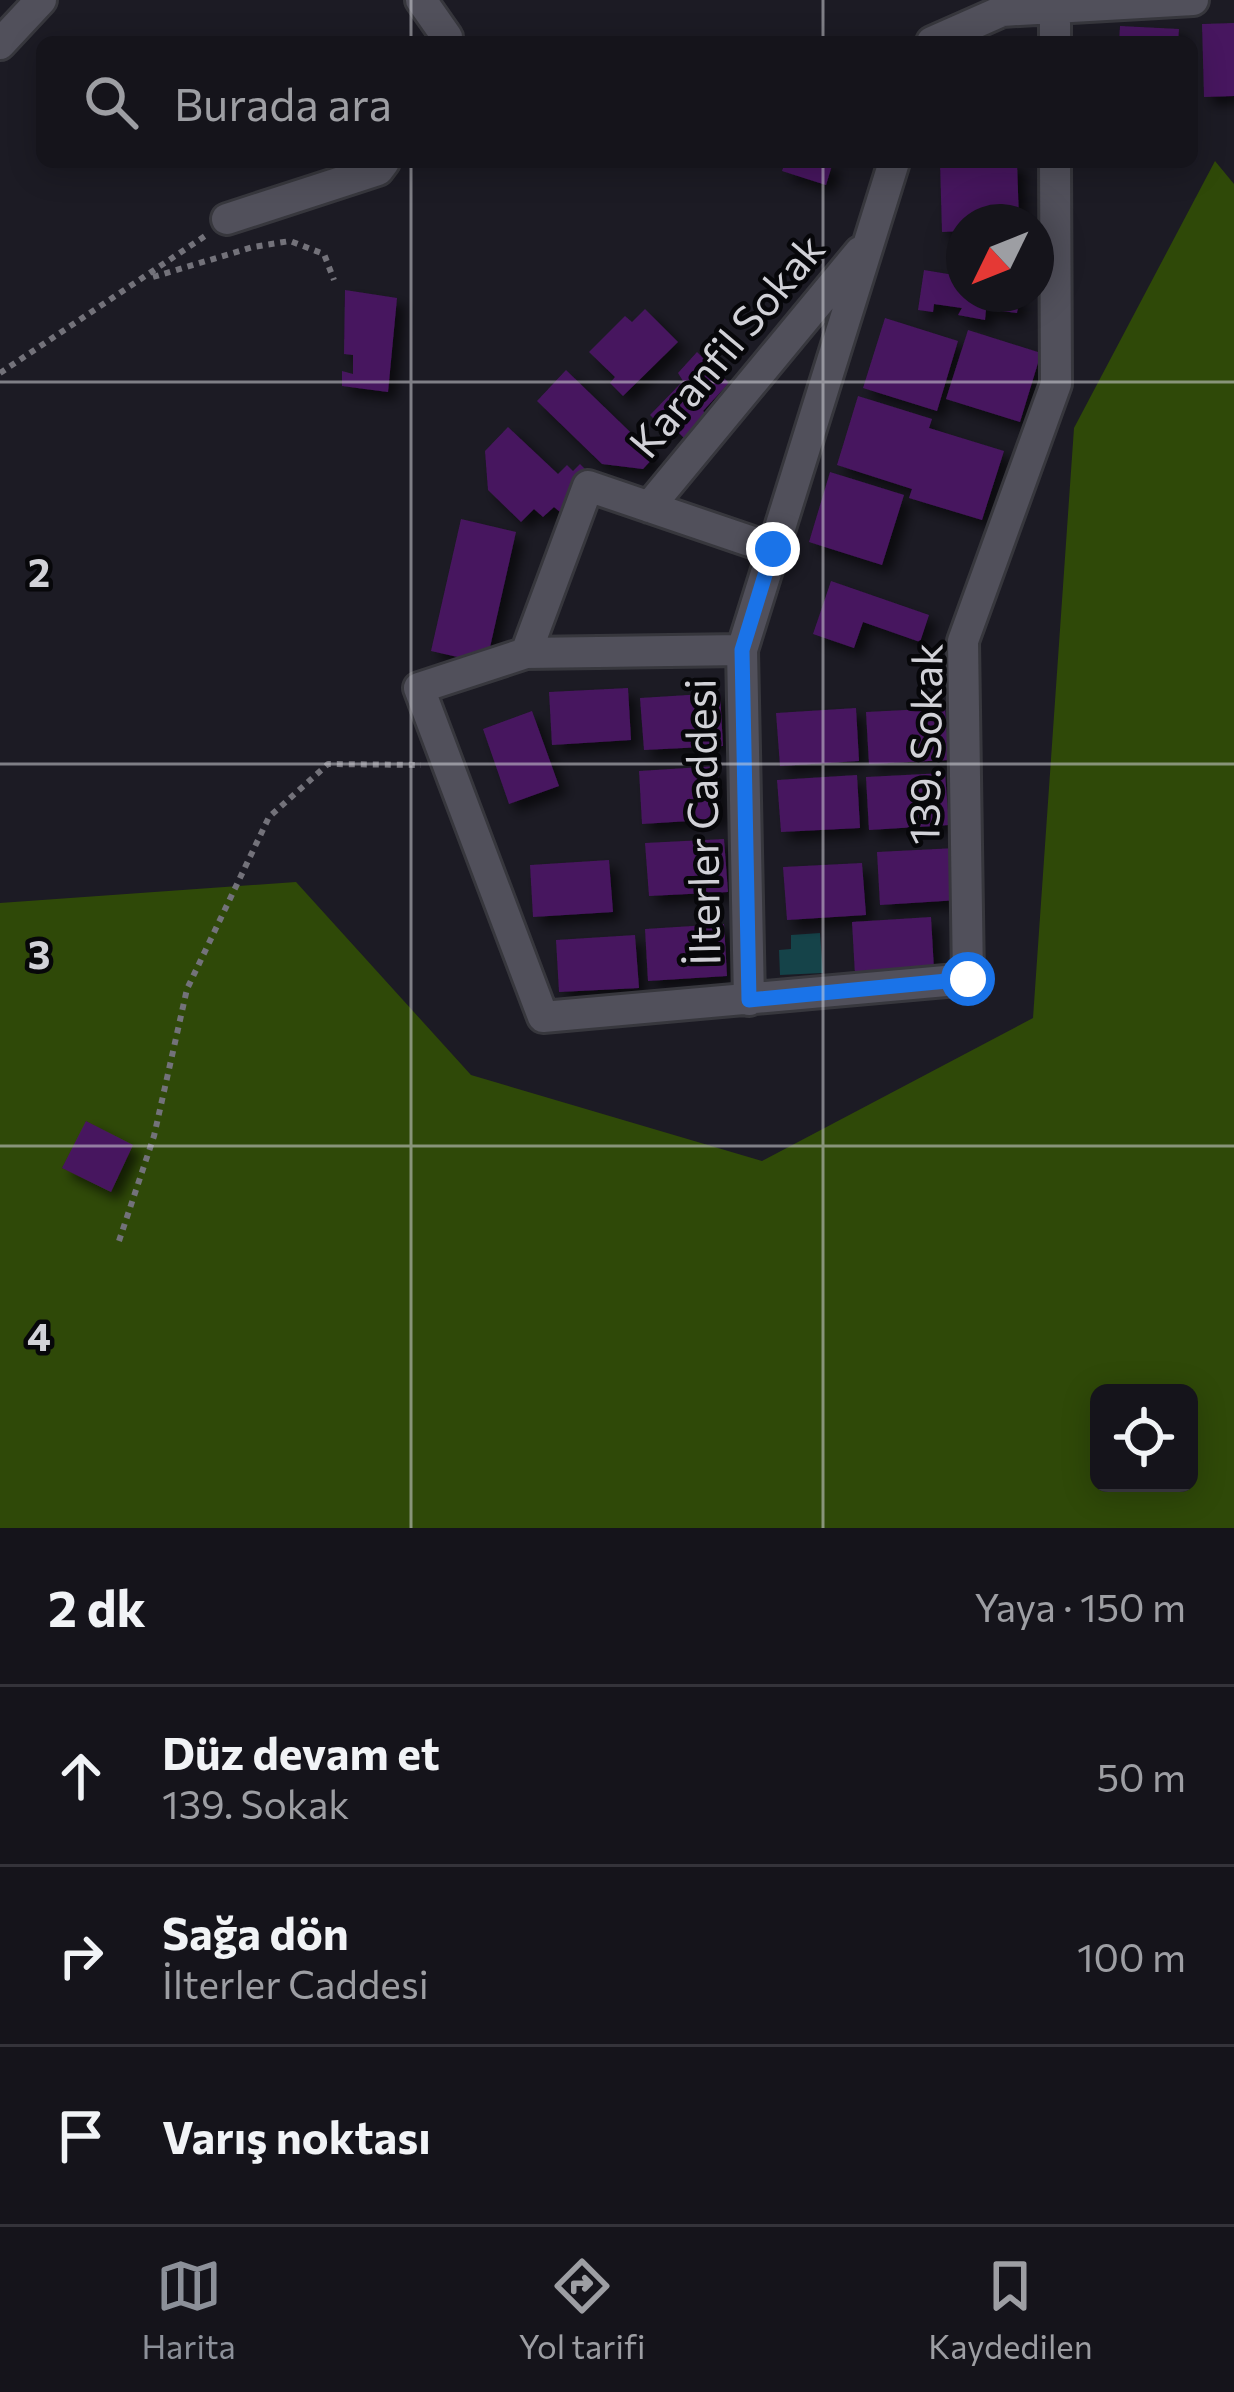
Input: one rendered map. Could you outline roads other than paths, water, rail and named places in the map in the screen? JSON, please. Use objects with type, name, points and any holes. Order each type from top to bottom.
[{"type":"street","points":[[0,44],[41,0]]},
{"type":"street","points":[[421,0],[446,36]]},
{"type":"street","points":[[944,36],[1001,6],[1054,8],[1193,0]]},
{"type":"street","points":[[1054,8],[1054,36]]},
{"type":"street","points":[[227,220],[380,168]]},
{"type":"street","name":"İlterler Caddesi","points":[[749,1000],[742,650],[892,168]]},
{"type":"street","name":"139. Sokak","points":[[749,1000],[968,979],[963,641],[1055,384],[1055,168]]},
{"type":"street","name":"Karanfil Sokak","points":[[650,506],[870,239]]},
{"type":"street","points":[[526,653],[588,485],[773,549]]},
{"type":"street","points":[[742,650],[526,653],[419,688],[543,1017],[749,1000]]},
{"type":"water","points":[[820,933],[823,973],[780,975],[779,950],[791,949],[791,935]]}]
